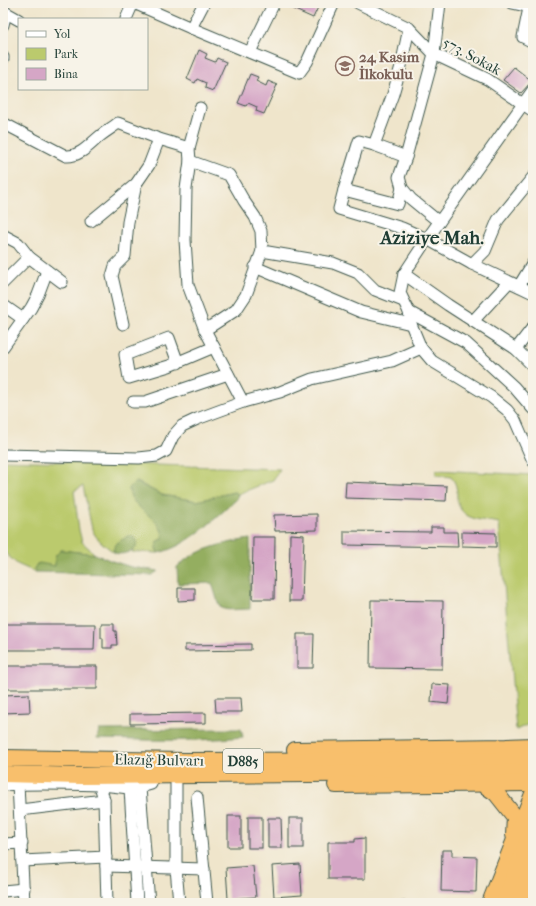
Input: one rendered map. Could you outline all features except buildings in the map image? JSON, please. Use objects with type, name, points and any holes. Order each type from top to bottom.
[{"type":"highway","points":[[506,747],[533,734]]},
{"type":"highway","points":[[78,759],[185,751],[533,746]]},
{"type":"highway","name":"Elazığ Bulvarı","points":[[3,758],[184,761],[482,772]]},
{"type":"highway","points":[[482,772],[533,760]]},
{"type":"highway","points":[[482,772],[533,783]]},
{"type":"highway","points":[[482,772],[515,817],[512,851]]},
{"type":"highway","points":[[81,776],[140,787],[176,784],[183,785],[482,772],[533,772]]},
{"type":"highway","name":"Elazığ Bulvarı","points":[[3,774],[81,776],[482,772]]},
{"type":"highway","points":[[490,903],[532,799]]},
{"type":"highway","points":[[504,903],[533,827]]},
{"type":"highway","points":[[518,903],[533,864]]},
{"type":"street","points":[[126,18],[134,3],[299,73],[307,62],[334,3]]},
{"type":"street","points":[[191,28],[204,3]]},
{"type":"street","points":[[250,52],[274,3]]},
{"type":"street","points":[[439,222],[411,199],[402,188],[399,177],[406,157],[434,54],[440,3]]},
{"type":"street","points":[[512,3],[530,5],[523,38],[533,42]]},
{"type":"street","name":"573. Sokak","points":[[363,4],[409,28],[434,54],[487,78],[533,111]]},
{"type":"street","points":[[3,25],[4,12],[18,19]]},
{"type":"street","points":[[374,145],[393,94],[409,28]]},
{"type":"street","points":[[533,90],[427,238],[404,274],[400,293],[409,312],[411,324],[421,348],[432,360],[491,397],[506,410],[515,420],[533,461]]},
{"type":"street","points":[[200,108],[189,148],[190,161],[186,189],[185,240],[188,284],[205,330],[243,402]]},
{"type":"street","points":[[3,123],[66,156],[75,155],[88,147],[101,135],[118,124],[189,148]]},
{"type":"street","points":[[91,221],[136,184],[149,165],[159,139]]},
{"type":"street","points":[[406,157],[359,141],[339,209],[402,228],[427,238],[472,264],[533,293]]},
{"type":"street","points":[[190,161],[229,175],[255,217],[260,231],[262,251],[246,296],[236,310],[205,330]]},
{"type":"street","points":[[472,264],[485,251],[498,220],[529,189],[533,177]]},
{"type":"street","points":[[123,324],[112,276],[115,266],[125,256],[128,222],[136,184]]},
{"type":"street","points":[[344,190],[398,204],[402,188]]},
{"type":"street","points":[[3,235],[18,243],[29,257],[62,282]]},
{"type":"street","points":[[262,251],[333,263],[358,273],[375,290],[403,300]]},
{"type":"street","points":[[3,283],[29,257]]},
{"type":"street","points":[[473,321],[514,284],[533,263]]},
{"type":"street","points":[[256,266],[361,312],[411,324]]},
{"type":"street","points":[[3,347],[38,295],[47,271]]},
{"type":"street","points":[[404,274],[516,349],[533,366]]},
{"type":"street","points":[[3,305],[23,319]]},
{"type":"street","points":[[409,312],[466,343],[514,387],[533,409]]},
{"type":"street","points":[[516,349],[533,327]]},
{"type":"street","points":[[178,363],[169,338],[125,355],[129,378],[178,363],[214,347]]},
{"type":"street","points":[[3,455],[139,458],[157,456],[166,451],[174,436],[182,426],[197,419],[243,402],[280,392],[312,379],[392,361],[421,348]]},
{"type":"street","points":[[133,402],[145,402],[228,374]]},
{"type":"street","points":[[18,784],[24,903]]},
{"type":"street","points":[[176,784],[176,868],[179,903]]},
{"type":"street","points":[[3,785],[100,785],[140,787],[141,867],[138,903]]},
{"type":"street","points":[[100,785],[104,800],[107,903]]},
{"type":"street","points":[[197,797],[207,903]]},
{"type":"street","points":[[20,810],[104,800]]},
{"type":"street","points":[[3,844],[22,843]]},
{"type":"street","points":[[22,861],[106,861],[141,867],[204,869]]},
{"type":"street","points":[[141,867],[149,903]]},
{"type":"street","points":[[3,891],[24,889]]},
{"type":"green space","points":[[3,460],[280,469],[273,480],[238,494],[234,492],[197,501],[162,495],[137,482],[163,533],[163,539],[156,548],[158,553],[131,552],[136,547],[113,549],[115,553],[102,542],[92,529],[83,486],[74,491],[79,530],[82,542],[95,554],[61,550],[55,566],[34,568],[35,572],[17,564],[3,551]]},
{"type":"green space","points":[[436,470],[533,475],[533,722],[516,730],[499,523],[479,520],[462,511],[459,506],[456,487],[453,480],[451,477],[436,475]]},
{"type":"green space","points":[[136,482],[162,495],[197,501],[234,492],[238,494],[237,499],[191,538],[158,553],[156,548],[157,541],[163,539],[162,531],[158,524],[134,502],[130,495],[129,487]]},
{"type":"green space","points":[[128,536],[133,536],[137,542],[136,547],[126,553],[115,553],[113,550],[117,543]]},
{"type":"green space","points":[[250,539],[250,609],[231,610],[222,608],[217,600],[212,583],[178,584],[177,567],[192,556],[201,551],[220,545]]},
{"type":"green space","points":[[61,550],[95,554],[131,567],[158,571],[152,575],[35,572],[34,568],[39,563],[55,566],[55,556]]},
{"type":"green space","points":[[241,729],[243,737],[225,739],[97,739],[99,730]]},
{"type":"place","name":"24 Kasim İlkokulu","points":[[345,66]]},
{"type":"district","name":"Aziziye Mah.","points":[[432,238]]}]
